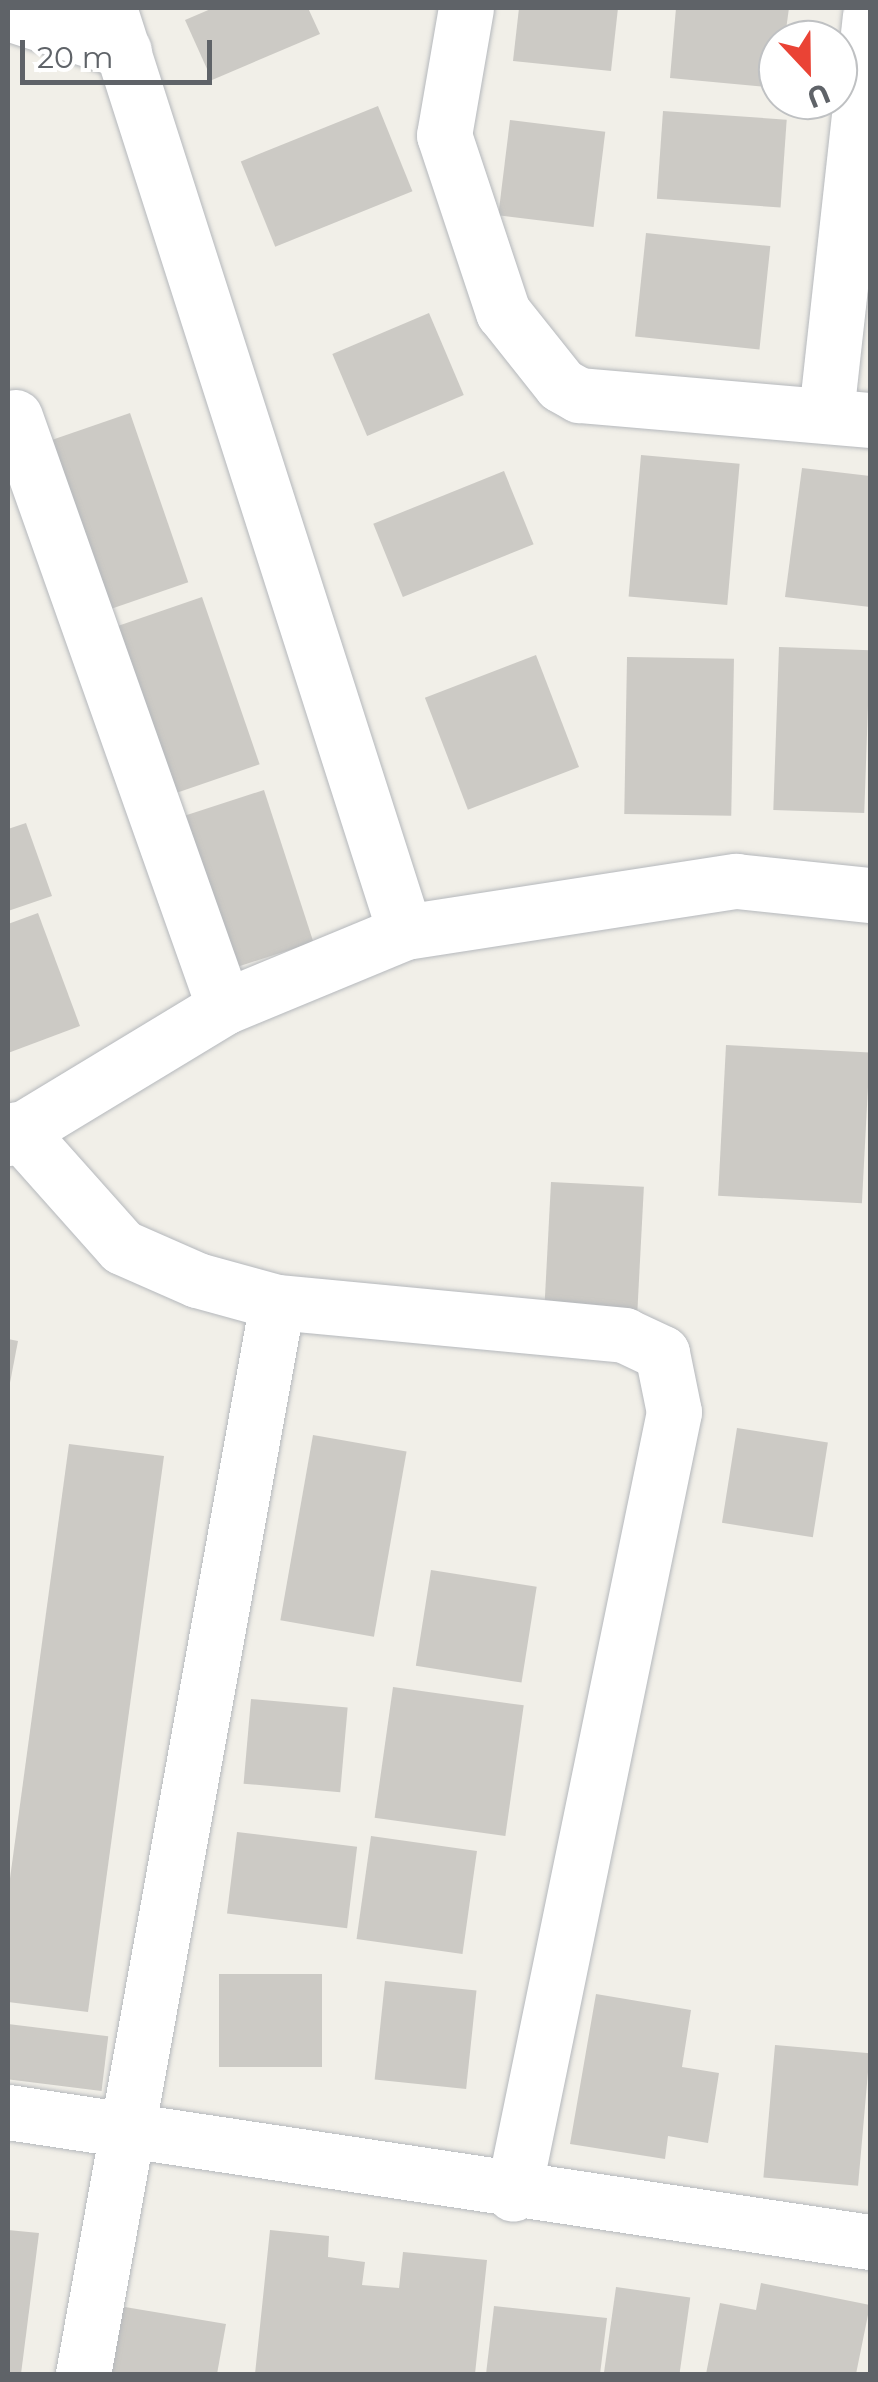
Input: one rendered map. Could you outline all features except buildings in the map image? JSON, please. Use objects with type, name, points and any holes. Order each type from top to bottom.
[{"type":"street","points":[[466,8],[444,135],[502,312],[540,362],[579,395],[848,417],[870,16]]},
{"type":"street","points":[[8,13],[117,29],[404,932]]},
{"type":"street","points":[[15,417],[224,1007]]},
{"type":"street","points":[[514,2194],[674,1412],[669,1371],[662,1353],[624,1335],[278,1302],[122,1247],[12,1134],[224,1007],[404,932],[736,881],[870,895]]},
{"type":"street","points":[[83,2374],[132,2133],[278,1302]]},
{"type":"street","points":[[8,2112],[514,2194],[870,2242]]}]
